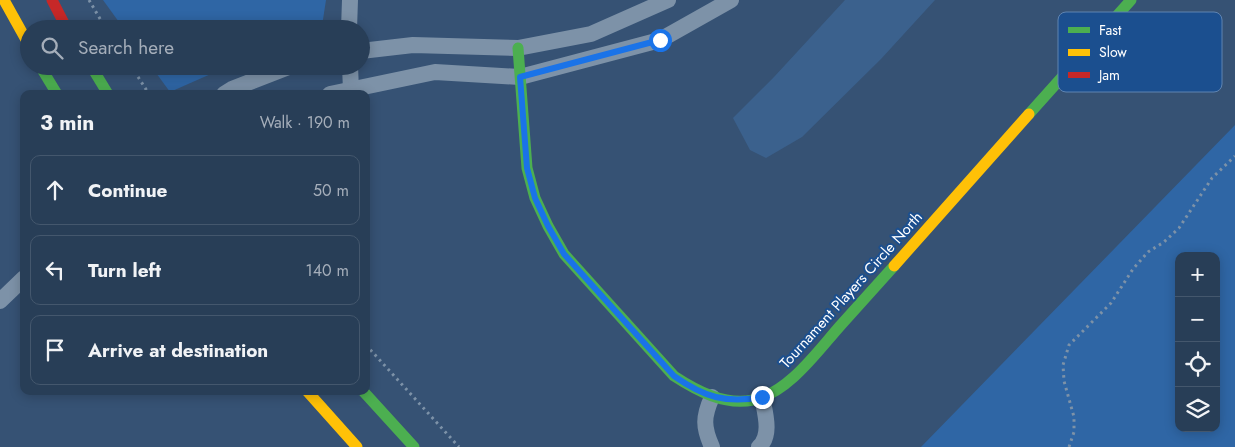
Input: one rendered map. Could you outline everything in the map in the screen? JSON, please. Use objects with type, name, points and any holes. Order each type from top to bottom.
[{"type":"street","points":[[4,0],[20,29]]},
{"type":"street","points":[[52,0],[62,20]]},
{"type":"street","points":[[349,20],[350,0]]},
{"type":"street","points":[[370,50],[413,46],[518,48],[591,34],[668,0]]},
{"type":"street","points":[[350,75],[351,90],[435,72],[520,77],[660,40],[731,0]]},
{"type":"street","name":"Tournament Players Circle North","points":[[1120,12],[1131,0]]},
{"type":"street","name":"Tournament Players Circle North","points":[[518,48],[527,168],[535,198],[564,254],[674,376],[692,388],[712,397],[730,400],[747,400],[762,397],[782,387],[801,370],[1058,82]]},
{"type":"street","points":[[45,75],[55,90]]},
{"type":"street","points":[[96,75],[106,90]]},
{"type":"street","points":[[229,90],[267,75]]},
{"type":"street","points":[[0,300],[20,282]]},
{"type":"street","points":[[310,395],[357,447]]},
{"type":"street","points":[[367,395],[414,447]]},
{"type":"street","points":[[712,397],[706,410],[705,431],[712,447]]},
{"type":"street","points":[[758,447],[762,443],[767,425],[762,397]]},
{"type":"path","points":[[89,0],[101,20]]},
{"type":"path","points":[[137,75],[146,90]]},
{"type":"path","points":[[1069,447],[1074,432],[1074,417],[1064,381],[1062,365],[1069,345],[1111,303],[1133,269],[1148,252],[1164,242],[1179,228],[1212,178],[1235,156]]},
{"type":"path","points":[[370,350],[459,447]]},
{"type":"shaded area","points":[[103,0],[326,0],[323,20],[117,20]]},
{"type":"shaded area","points":[[845,0],[935,0],[881,59],[802,137],[766,158],[750,150],[733,118],[774,77]]},
{"type":"shaded area","points":[[158,75],[209,75],[175,90],[169,90]]},
{"type":"shaded area","points":[[1235,125],[1235,447],[921,447]]},
{"type":"traffic: fast","points":[[1120,12],[1131,0]]},
{"type":"traffic: fast","points":[[518,48],[527,168],[535,198],[548,226],[564,254],[674,376],[683,382],[712,396],[732,401],[753,400],[766,396],[790,380],[812,359],[894,266]]},
{"type":"traffic: fast","points":[[45,75],[55,90]]},
{"type":"traffic: fast","points":[[96,75],[106,90]]},
{"type":"traffic: fast","points":[[1029,114],[1058,82]]},
{"type":"traffic: fast","points":[[367,395],[414,447]]},
{"type":"traffic: slow","points":[[4,0],[20,29]]},
{"type":"traffic: slow","points":[[894,266],[1029,114]]},
{"type":"traffic: slow","points":[[311,395],[357,447]]},
{"type":"traffic: jam","points":[[52,0],[62,20]]},
{"type":"route","points":[[660,40],[520,77],[527,168],[535,198],[564,254],[674,376],[692,388],[712,397],[730,400],[747,400],[762,397]]}]
